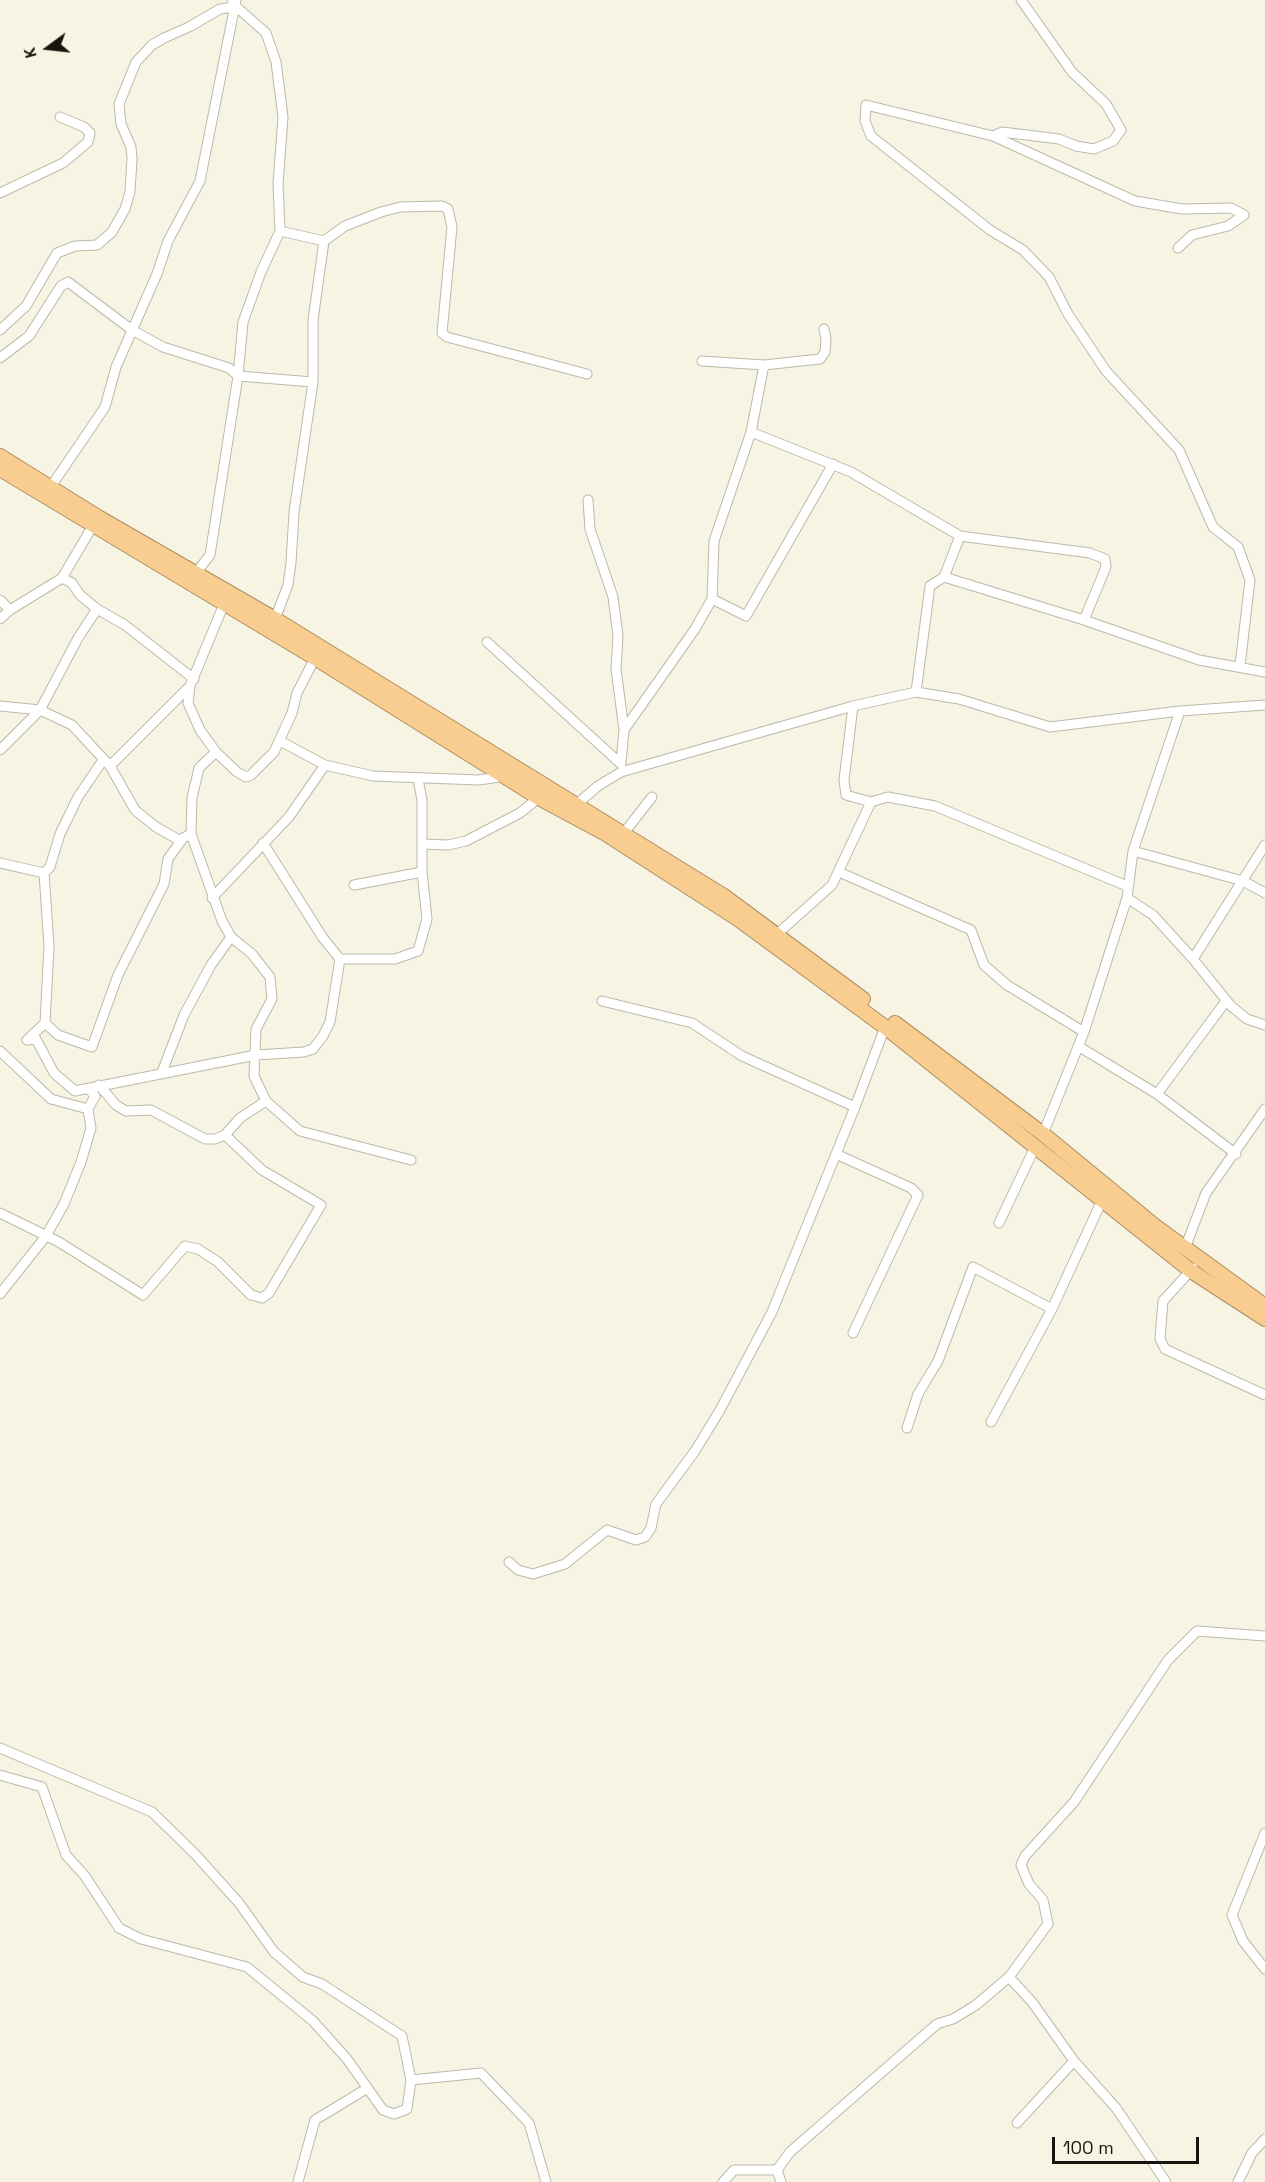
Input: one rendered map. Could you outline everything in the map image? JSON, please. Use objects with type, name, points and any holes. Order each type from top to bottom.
[{"type":"highway","points":[[0,456],[50,488],[95,521],[224,604],[606,834],[729,913],[890,1025]]},
{"type":"highway","points":[[0,469],[275,618],[522,772],[543,794],[577,804],[724,896],[1040,1140],[1105,1194],[1191,1271],[1265,1319]]},
{"type":"highway","points":[[1105,1194],[1265,1306]]},
{"type":"street","points":[[993,136],[1002,132],[1059,139],[1076,146],[1094,149],[1113,141],[1121,130],[1106,104],[1072,72],[1021,0]]},
{"type":"street","points":[[195,574],[210,555],[238,376],[243,322],[261,272],[280,231],[278,184],[282,117],[276,62],[267,33],[234,2]]},
{"type":"street","points":[[0,330],[26,306],[57,254],[75,246],[97,245],[112,232],[124,209],[130,192],[132,159],[131,147],[121,124],[118,104],[136,62],[152,45],[234,2]]},
{"type":"street","points":[[50,488],[105,406],[116,367],[157,274],[175,225],[200,182],[234,2]]},
{"type":"street","points":[[1178,248],[1192,235],[1228,226],[1244,215],[1231,208],[1182,209],[1135,201],[993,136],[866,105],[866,120],[871,136],[990,230],[1023,250],[1048,277],[1068,314],[1106,371],[1179,450],[1213,527],[1239,547],[1250,580],[1240,666]]},
{"type":"street","points":[[0,193],[63,163],[88,142],[90,133],[84,127],[60,117]]},
{"type":"street","points":[[275,618],[288,585],[294,512],[312,382],[313,320],[324,241],[345,226],[381,212],[400,207],[442,206],[448,210],[452,227],[442,333],[447,337],[587,374]]},
{"type":"street","points":[[280,231],[324,241]]},
{"type":"street","points":[[0,358],[29,336],[61,286],[68,282],[132,330],[163,347],[228,368],[238,376],[312,382]]},
{"type":"street","points":[[702,361],[764,365],[820,359],[826,345],[824,329]]},
{"type":"street","points":[[624,730],[695,629],[712,599],[714,541],[751,432],[764,365]]},
{"type":"street","points":[[751,432],[851,472],[960,536],[1090,553],[1105,559],[1106,567],[1084,620]]},
{"type":"street","points":[[712,599],[746,616],[832,464]]},
{"type":"street","points":[[588,500],[590,529],[613,597],[618,636],[616,669],[624,730],[621,772]]},
{"type":"street","points":[[0,619],[10,610],[62,578],[95,521]]},
{"type":"street","points":[[916,692],[930,586],[944,577],[960,536]]},
{"type":"street","points":[[944,577],[1084,620],[1200,660],[1265,672]]},
{"type":"street","points":[[62,578],[72,583],[80,595],[97,609],[126,625],[192,682]]},
{"type":"street","points":[[0,600],[10,610]]},
{"type":"street","points":[[224,604],[192,682],[188,703],[216,752],[246,777],[258,771],[280,741],[297,693],[315,658]]},
{"type":"street","points":[[0,750],[40,710],[78,638],[97,609]]},
{"type":"street","points":[[487,642],[621,762]]},
{"type":"street","points":[[192,682],[107,763],[78,797],[60,834],[50,867],[44,873],[50,946],[45,1023],[27,1040],[36,1039],[54,1073],[75,1091],[256,1055],[304,1052],[313,1049],[330,1022],[340,959]]},
{"type":"street","points":[[577,804],[598,786],[621,772],[853,706],[916,692],[959,699],[1050,727],[1180,711],[1265,705]]},
{"type":"street","points":[[0,706],[40,710],[72,725],[107,763],[135,810],[156,827],[181,841]]},
{"type":"street","points":[[853,706],[844,780],[846,795],[871,802],[888,796],[935,807],[1127,886]]},
{"type":"street","points":[[999,1223],[1040,1140],[1084,1032],[1127,898],[1133,850],[1180,711]]},
{"type":"street","points":[[280,741],[325,765],[373,776],[479,780],[522,772]]},
{"type":"street","points":[[216,752],[199,768],[192,798],[191,834],[212,898],[231,937],[264,967],[272,988],[267,1012],[256,1029],[254,1076],[266,1101],[300,1131],[411,1160]]},
{"type":"street","points":[[212,898],[289,817],[325,765]]},
{"type":"street","points":[[263,843],[322,938],[340,959],[395,959],[418,951],[427,919],[422,872],[422,801],[418,779]]},
{"type":"street","points":[[423,844],[466,842],[520,813],[543,794]]},
{"type":"street","points":[[624,833],[652,797]]},
{"type":"street","points":[[776,935],[832,885],[871,802]]},
{"type":"street","points":[[45,1023],[58,1035],[92,1047],[118,975],[164,884],[168,860],[181,841],[191,834]]},
{"type":"street","points":[[1193,959],[1265,845]]},
{"type":"street","points":[[1133,850],[1243,881],[1265,893]]},
{"type":"street","points":[[0,863],[44,873]]},
{"type":"street","points":[[354,885],[422,872]]},
{"type":"street","points":[[839,872],[971,930],[984,965],[1007,985],[1084,1032]]},
{"type":"street","points":[[1127,898],[1153,915],[1226,1000],[1247,1018],[1265,1025]]},
{"type":"street","points":[[162,1072],[184,1015],[211,965],[231,937]]},
{"type":"street","points":[[1157,1094],[1226,1000]]},
{"type":"street","points":[[602,1001],[692,1023],[742,1056],[855,1107]]},
{"type":"street","points":[[510,1562],[518,1570],[533,1574],[566,1563],[608,1530],[636,1540],[645,1537],[651,1528],[656,1504],[714,1421],[772,1312],[890,1025]]},
{"type":"street","points":[[1078,1046],[1157,1094],[1236,1154]]},
{"type":"street","points":[[0,1052],[51,1099],[88,1109]]},
{"type":"street","points":[[0,1294],[46,1236],[81,1162],[91,1128],[88,1109],[95,1096],[94,1087]]},
{"type":"street","points":[[94,1087],[126,1111],[151,1110],[198,1138],[215,1139],[225,1135],[240,1118],[266,1101]]},
{"type":"street","points":[[1185,1248],[1206,1193],[1236,1154],[1265,1109]]},
{"type":"street","points":[[0,1213],[46,1236],[143,1295],[185,1246],[198,1249],[218,1262],[251,1294],[262,1298],[269,1293],[321,1205],[262,1170],[225,1135]]},
{"type":"street","points":[[836,1154],[911,1188],[918,1195],[853,1333]]},
{"type":"street","points":[[991,1422],[1052,1310],[1105,1194]]},
{"type":"street","points":[[1202,1261],[1163,1301],[1160,1339],[1166,1349],[1265,1395]]},
{"type":"street","points":[[907,1428],[918,1394],[938,1361],[973,1267],[1052,1310]]},
{"type":"street","points":[[777,2170],[790,2152],[937,2024],[953,2019],[976,2005],[1009,1977],[1048,1924],[1043,1900],[1029,1884],[1021,1865],[1025,1856],[1074,1802],[1168,1660],[1197,1631],[1265,1636]]},
{"type":"street","points":[[0,1748],[152,1812],[195,1854],[281,1958],[303,1977],[322,1984],[402,2036],[411,2080],[407,2109],[394,2114],[383,2110],[366,2090],[347,2059],[313,2021],[247,1967],[141,1939],[119,1928],[85,1876],[66,1855],[42,1787],[0,1774]]},
{"type":"street","points":[[1265,1833],[1232,1915],[1243,1941],[1265,1969]]},
{"type":"street","points":[[1009,1977],[1032,2002],[1074,2061],[1116,2108],[1166,2182]]},
{"type":"street","points":[[1017,2123],[1074,2061]]},
{"type":"street","points":[[411,2080],[481,2073],[529,2123],[546,2182]]},
{"type":"street","points":[[298,2182],[315,2120],[366,2090]]},
{"type":"street","points":[[1238,2182],[1252,2153],[1265,2139]]},
{"type":"street","points":[[723,2182],[734,2170],[777,2170]]},
{"type":"street","points":[[777,2170],[782,2182]]}]
